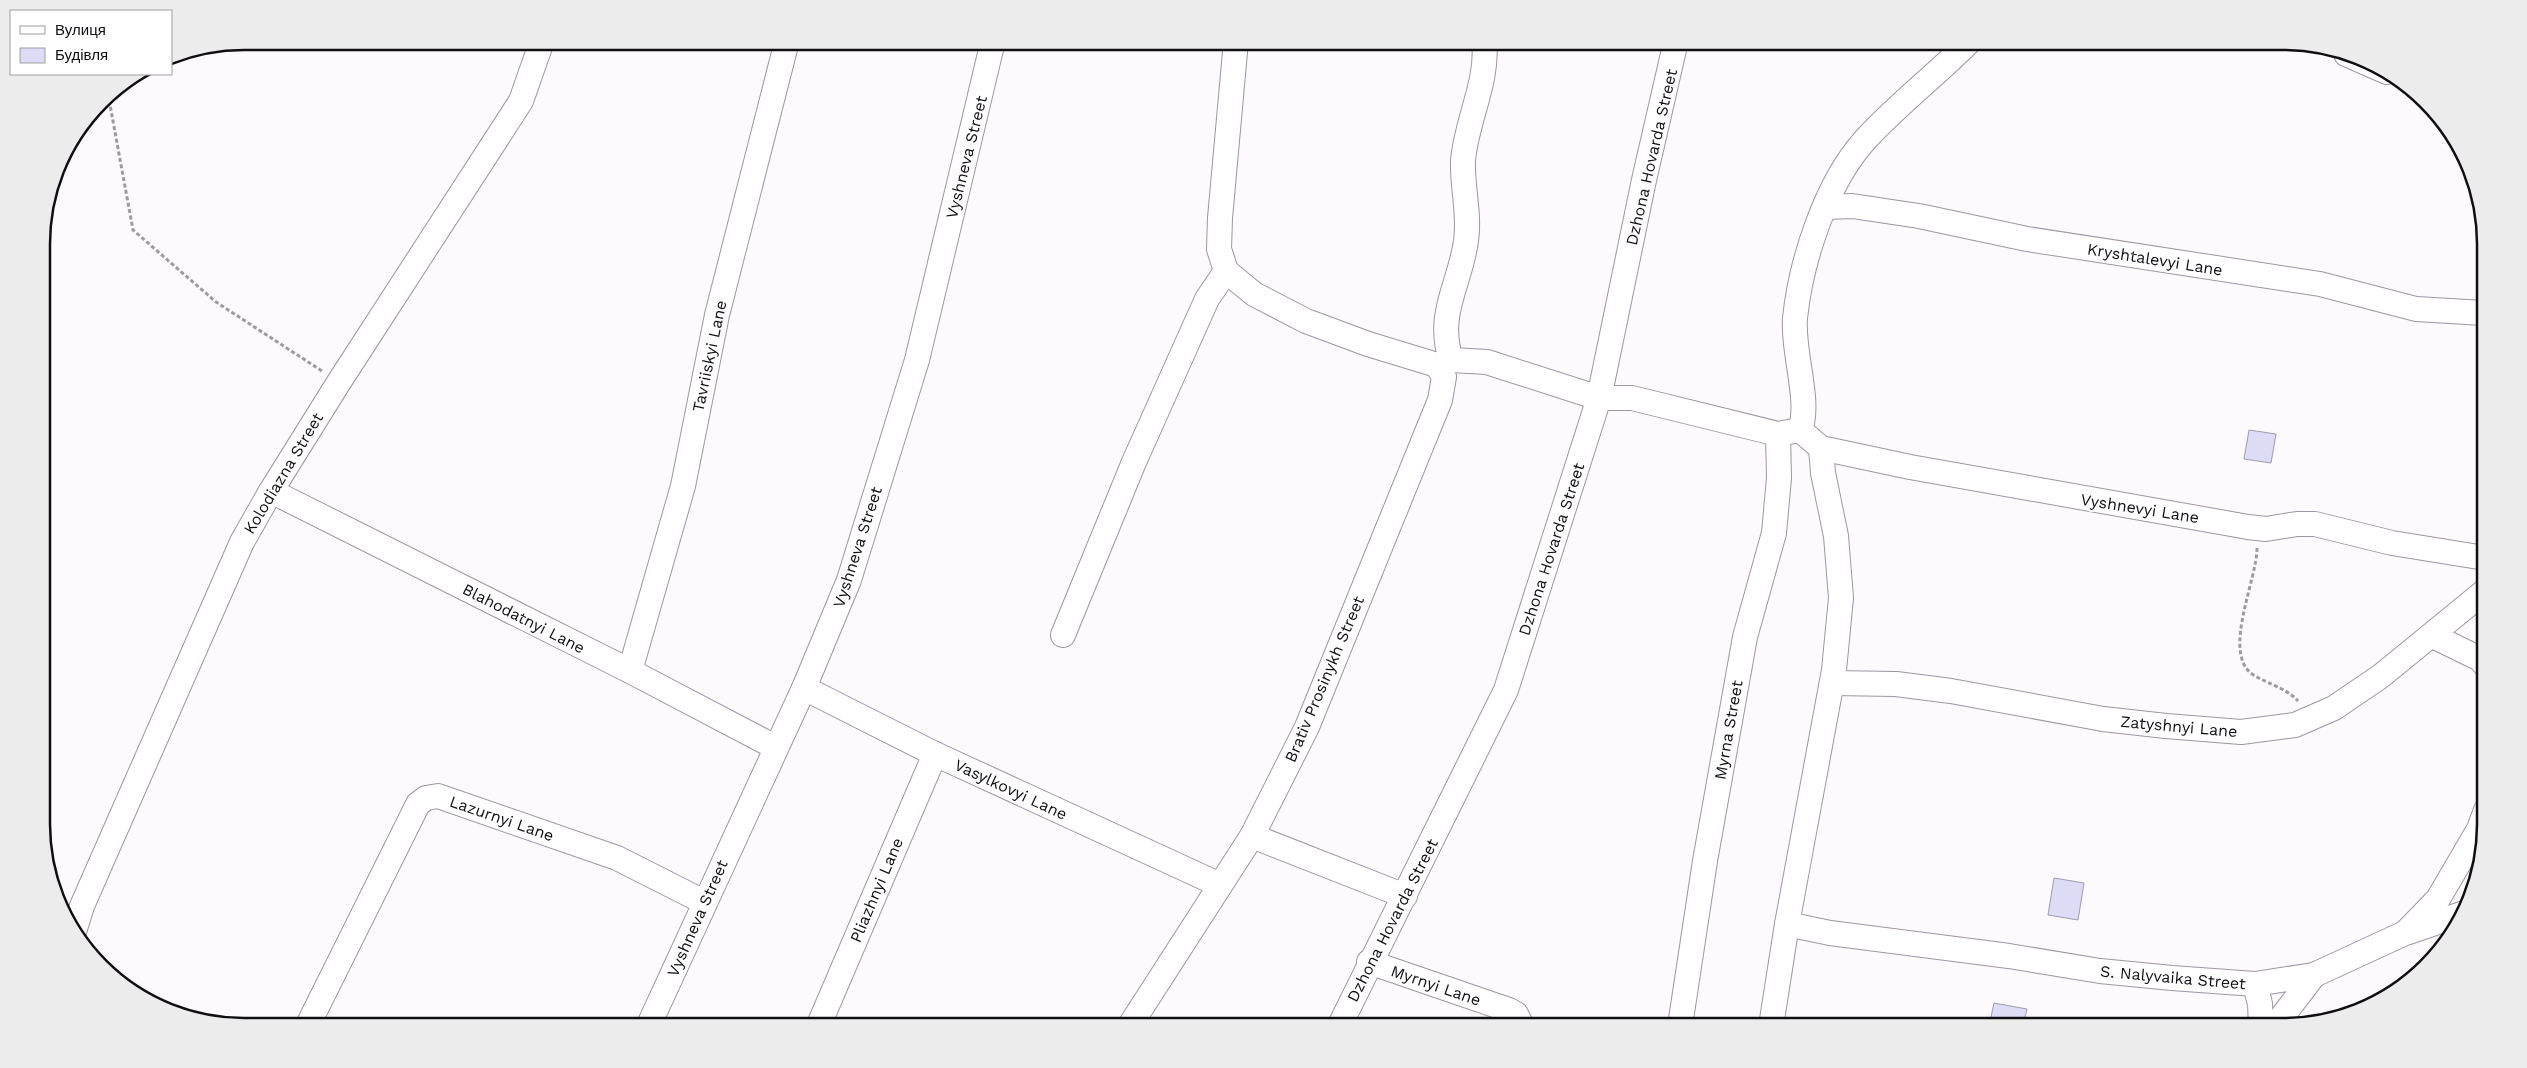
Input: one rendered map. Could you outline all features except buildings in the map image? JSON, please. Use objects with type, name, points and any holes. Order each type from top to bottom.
[{"type":"street","name":"Kolodiazna Street","points":[[77,922],[82,906],[242,542],[271,491],[339,382],[521,101],[539,50]]},
{"type":"street","name":"Tavriiskyi Lane","points":[[630,671],[683,486],[717,315],[785,50]]},
{"type":"street","name":"Vyshneva Street","points":[[652,1018],[775,747],[804,688],[849,580],[917,360],[991,50]]},
{"type":"street","points":[[1235,50],[1220,218],[1219,249],[1226,270],[1254,294],[1306,321],[1368,344],[1444,362],[1486,362],[1599,398],[1632,398],[1789,432],[1820,448],[1823,473],[1836,536],[1842,598],[1832,683],[1786,924],[1772,1018]]},
{"type":"street","name":"Brativ Prosinykh Street","points":[[1135,1018],[1252,836],[1307,727],[1440,400],[1444,376],[1446,317],[1466,240],[1463,161],[1470,120],[1481,78],[1485,50]]},
{"type":"street","name":"Dzhona Hovarda Street","points":[[1343,1018],[1506,690],[1599,398],[1644,180],[1674,50]]},
{"type":"street","name":"Myrna Street","points":[[1681,1018],[1705,861],[1745,637],[1774,533],[1779,478],[1789,432],[1805,418],[1797,360],[1795,320],[1807,251],[1842,174],[1864,141],[1960,50]]},
{"type":"street","name":"Kryshtalevyi Lane","points":[[1826,207],[1852,206],[1919,216],[2056,243],[2320,284],[2416,309],[2477,313]]},
{"type":"street","points":[[1063,635],[1134,462],[1207,299],[1226,270]]},
{"type":"street","name":"Vyshnevyi Lane","points":[[1820,448],[1998,484],[2190,518],[2226,521],[2248,527],[2266,529],[2297,524],[2315,524],[2384,541],[2477,557]]},
{"type":"street","name":"Blahodatnyi Lane","points":[[271,491],[630,671],[775,747]]},
{"type":"street","name":"Zatyshnyi Lane","points":[[1832,683],[1896,684],[1951,691],[2103,719],[2241,732],[2295,725],[2334,708],[2381,676],[2433,636],[2477,598]]},
{"type":"street","points":[[2433,636],[2477,658]]},
{"type":"street","name":"Vasylkovyi Lane","points":[[804,688],[935,754],[1220,885]]},
{"type":"street","name":"Pliazhnyi Lane","points":[[822,1018],[935,754]]},
{"type":"street","name":"Lazurnyi Lane","points":[[311,1018],[418,804],[426,798],[438,796],[617,858],[704,902]]},
{"type":"street","name":"S. Nalyvaika Street","points":[[1786,924],[1830,932],[2100,970],[2255,984],[2314,975],[2404,933],[2438,899],[2477,832]]},
{"type":"street","points":[[1252,836],[1405,896]]},
{"type":"street","points":[[2404,933],[2453,917]]},
{"type":"street","name":"Myrnyi Lane","points":[[1369,962],[1509,1010],[1516,1014],[1518,1018]]},
{"type":"street","points":[[2281,1018],[2314,975]]},
{"type":"street","points":[[2255,984],[2260,1004],[2261,1018]]},
{"type":"path","points":[[110,104],[133,230],[216,302],[339,382]]},
{"type":"path","points":[[2248,527],[2257,542],[2257,556],[2239,641],[2240,661],[2252,674],[2281,687],[2298,699],[2308,719]]}]
